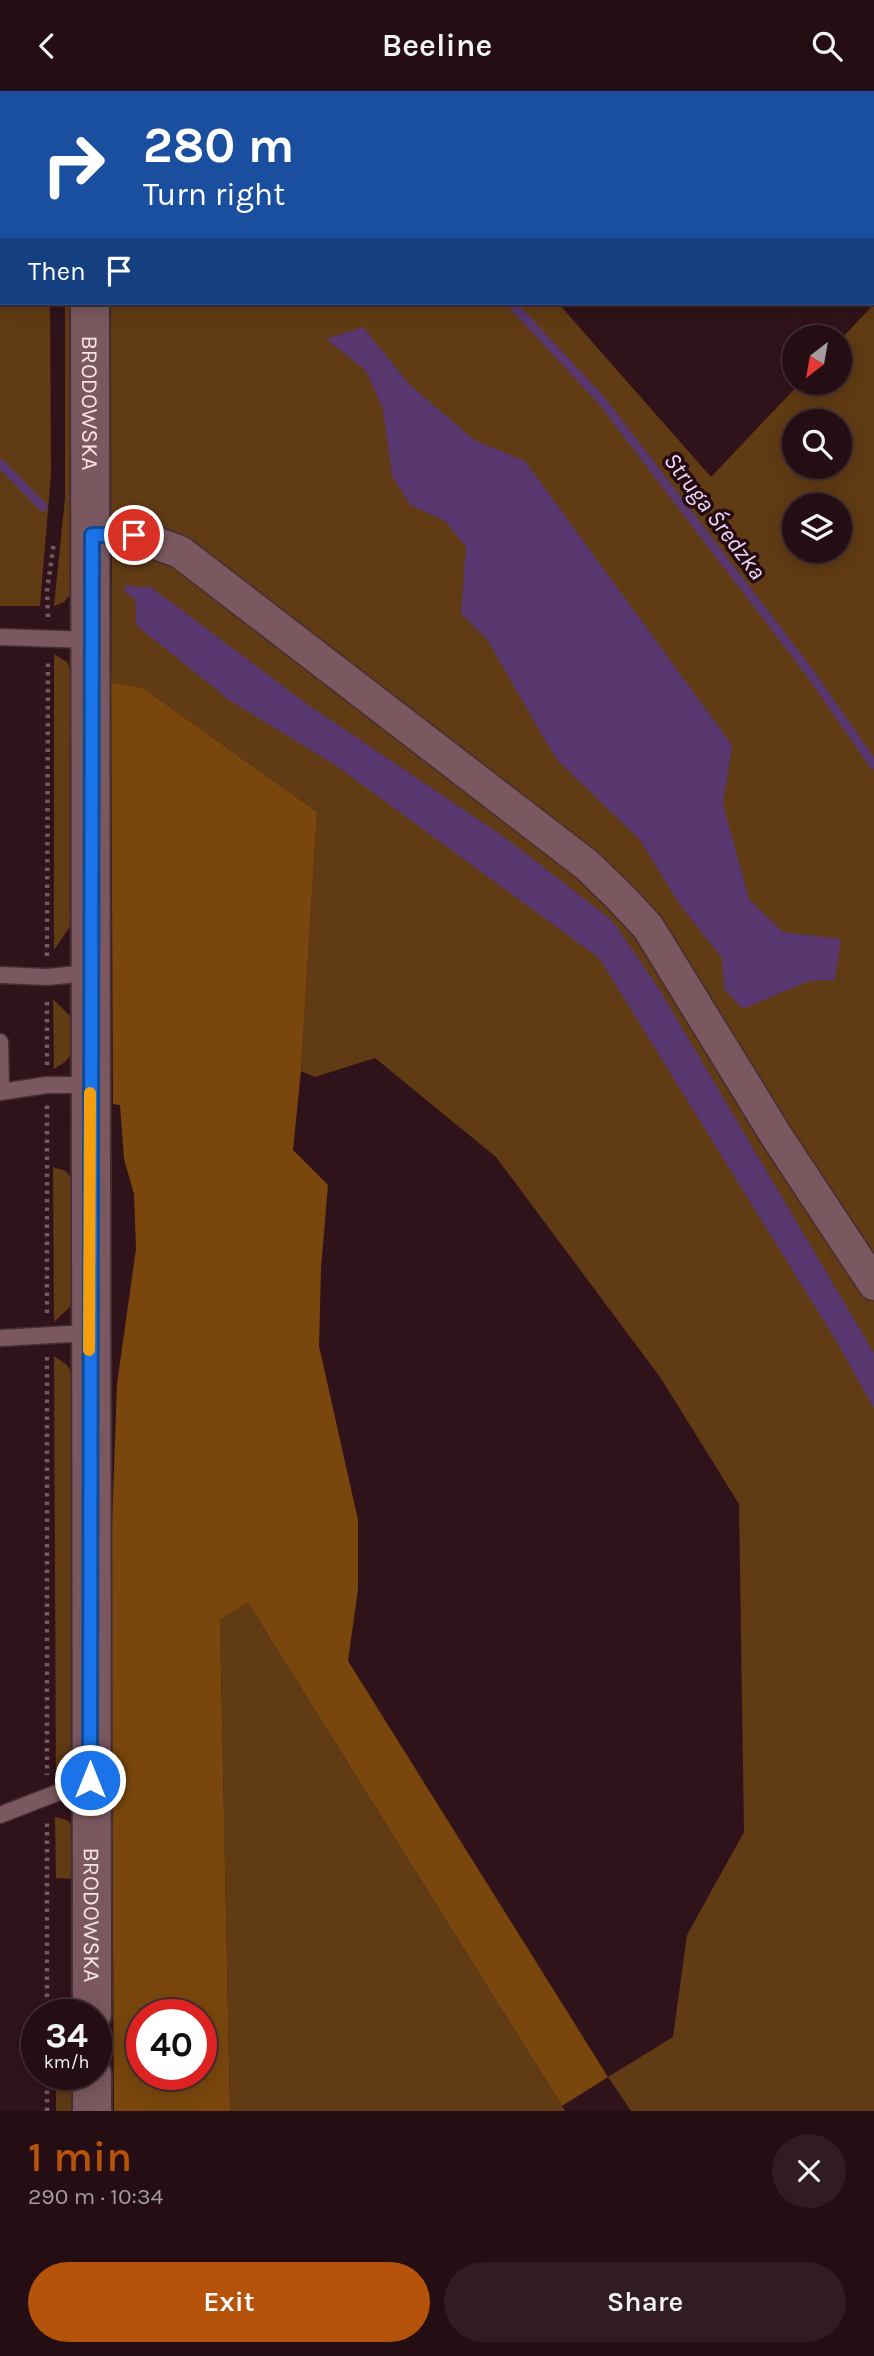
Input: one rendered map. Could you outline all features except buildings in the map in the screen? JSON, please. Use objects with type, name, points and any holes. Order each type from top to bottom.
[{"type":"street","name":"BRODOWSKA","points":[[90,305],[79,530],[92,627],[89,1333],[92,1999]]},
{"type":"street","points":[[79,530],[134,535],[180,552],[587,865],[648,927],[777,1137],[874,1284]]},
{"type":"street","points":[[92,2090],[92,2111]]},
{"type":"lane","points":[[0,637],[48,638],[92,627]]},
{"type":"lane","points":[[0,975],[47,977],[90,973]]},
{"type":"lane","points":[[0,1042],[1,1092],[47,1084],[90,1086]]},
{"type":"lane","points":[[0,1338],[89,1333]]},
{"type":"lane","points":[[0,1815],[90,1780]]},
{"type":"path","points":[[48,638],[47,591],[79,530]]},
{"type":"path","points":[[47,2090],[47,2111]]},
{"type":"shaded area","points":[[0,305],[50,305],[51,474],[40,606],[0,606]]},
{"type":"shaded area","points":[[65,305],[73,305],[72,592],[64,602],[54,606],[65,498]]},
{"type":"shaded area","points":[[110,305],[560,305],[711,477],[789,395],[852,395],[852,327],[874,305],[874,1265],[655,923],[185,542],[109,522]]},
{"type":"shaded area","points":[[363,327],[409,384],[474,440],[525,461],[732,745],[723,804],[749,899],[783,932],[841,939],[835,980],[809,981],[743,1009],[724,989],[722,958],[680,905],[639,839],[556,759],[488,641],[461,614],[466,547],[445,521],[410,505],[392,476],[383,409],[366,371],[326,339]]},
{"type":"shaded area","points":[[127,546],[151,552],[242,612],[621,909],[874,1298],[874,2111],[631,2111],[608,2077],[673,2037],[687,1935],[744,1832],[739,1504],[660,1377],[496,1157],[375,1058],[315,1077],[301,1071],[317,812],[143,688],[111,682],[112,551]]},
{"type":"shaded area","points":[[135,587],[151,587],[307,704],[503,836],[612,920],[658,987],[874,1353],[874,1409],[838,1344],[599,958],[335,765],[229,700],[136,625]]},
{"type":"shaded area","points":[[54,654],[67,662],[73,674],[73,922],[54,950]]},
{"type":"shaded area","points":[[111,682],[143,688],[317,812],[301,1071],[293,1150],[328,1185],[321,1268],[319,1346],[358,1520],[358,1589],[348,1661],[608,2077],[562,2106],[248,1603],[220,1620],[230,2111],[114,2111],[111,1557],[117,1384],[136,1249],[134,1194],[124,1159],[120,1105],[113,1104]]},
{"type":"shaded area","points":[[53,999],[72,1018],[73,1052],[65,1062],[54,1069]]},
{"type":"shaded area","points":[[53,1167],[66,1171],[74,1182],[73,1304],[54,1322]]},
{"type":"shaded area","points":[[54,1356],[67,1365],[74,1377],[75,1771],[65,1783],[56,1787]]},
{"type":"shaded area","points":[[248,1603],[565,2111],[230,2111],[220,1620]]},
{"type":"shaded area","points":[[55,1817],[67,1820],[74,1828],[74,1879],[56,1878]]},
{"type":"shaded area","points":[[56,2090],[76,2090],[78,2111],[56,2111]]},
{"type":"waterway","name":"Struga Średzka","points":[[513,305],[602,401],[807,669],[874,765]]},
{"type":"waterway","points":[[0,463],[43,507]]},
{"type":"waterway","points":[[129,589],[144,601]]},
{"type":"slow traffic","points":[[89,1350],[90,1093]]},
{"type":"route","points":[[90,1780],[92,535],[134,535]]}]
